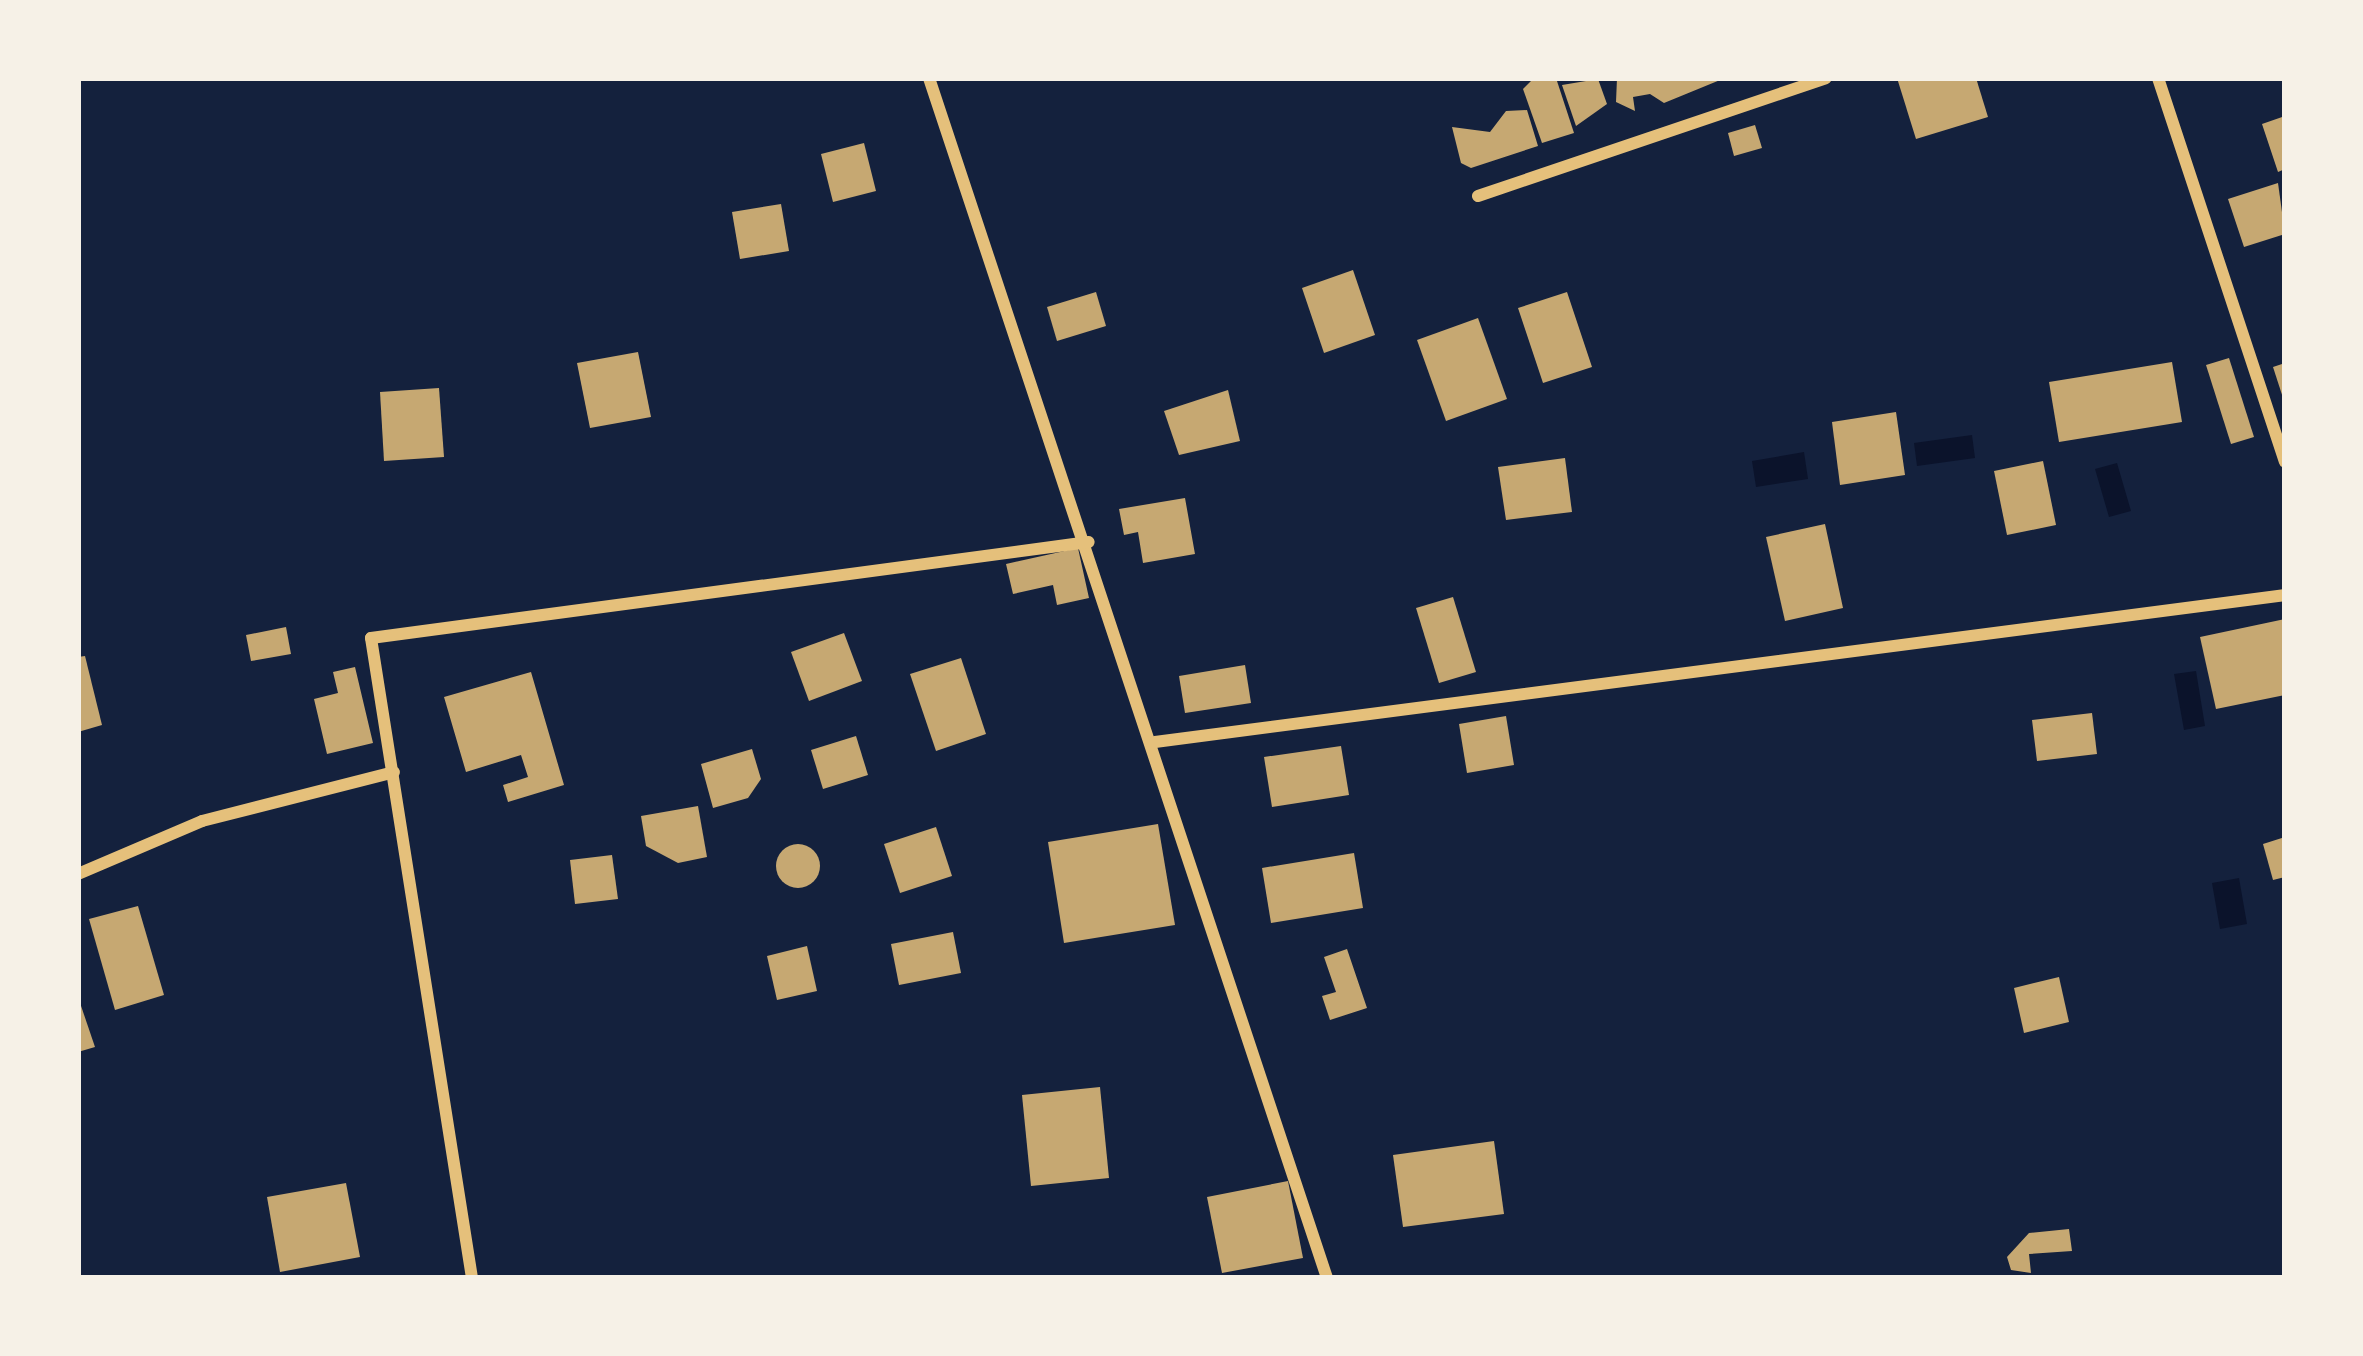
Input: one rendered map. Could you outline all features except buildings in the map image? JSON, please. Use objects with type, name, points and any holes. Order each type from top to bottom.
[{"type":"street","points":[[929,78],[1089,542],[1327,1278]]},
{"type":"street","points":[[1478,196],[1826,78]]},
{"type":"street","points":[[2158,78],[2285,462]]},
{"type":"street","points":[[472,1278],[371,638],[1089,542]]},
{"type":"street","points":[[1155,742],[2285,596]]},
{"type":"street","points":[[78,874],[202,821],[394,772]]},
{"type":"water","points":[[1972,435],[1975,458],[1917,466],[1914,443]]},
{"type":"water","points":[[1804,452],[1808,479],[1756,487],[1752,461]]},
{"type":"water","points":[[2117,463],[2131,511],[2109,517],[2095,469]]},
{"type":"water","points":[[2196,671],[2205,726],[2184,730],[2174,674]]},
{"type":"water","points":[[2239,878],[2247,924],[2220,929],[2212,883]]}]
